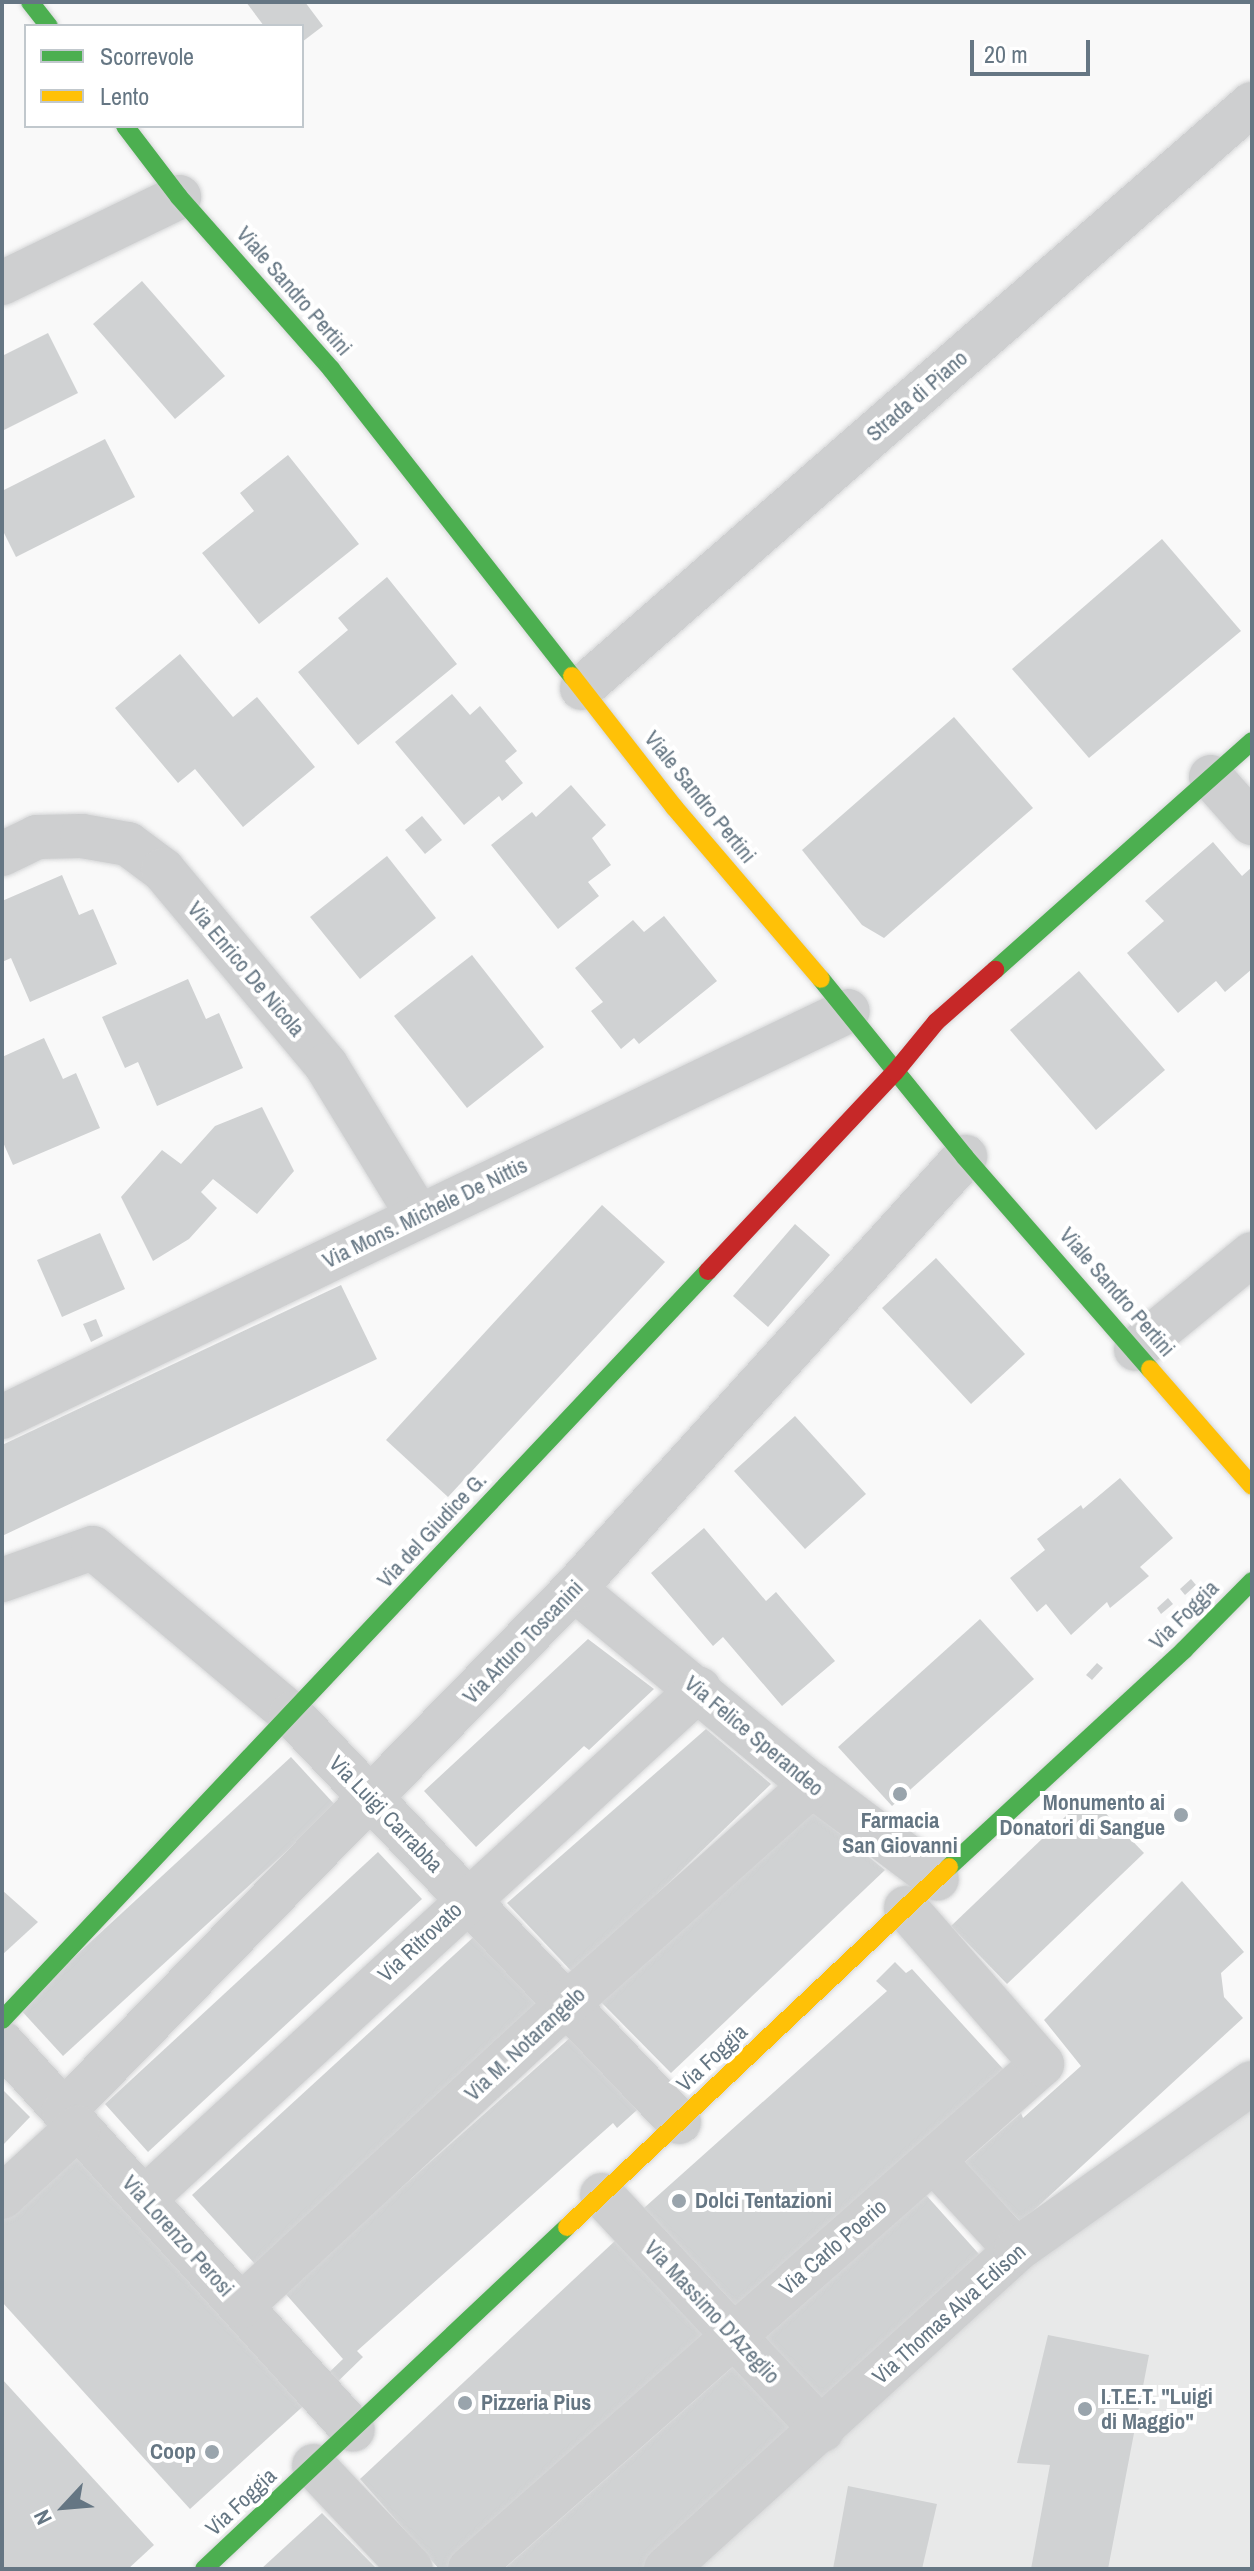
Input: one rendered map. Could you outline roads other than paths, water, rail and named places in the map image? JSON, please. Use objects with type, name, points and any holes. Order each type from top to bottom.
[{"type":"street","points":[[30,2],[47,24]]},
{"type":"street","name":"Strada di Piano","points":[[582,688],[1252,104]]},
{"type":"street","name":"Viale Sandro Pertini","points":[[127,128],[179,197],[331,369],[674,807],[848,1011],[965,1157],[1136,1349],[1252,1486]]},
{"type":"street","points":[[2,283],[179,197]]},
{"type":"street","points":[[895,1072],[936,1022],[1252,741]]},
{"type":"street","points":[[1211,777],[1252,823]]},
{"type":"street","name":"Via Enrico De Nicola","points":[[2,854],[37,837],[82,836],[128,844],[163,870],[326,1065],[418,1216]]},
{"type":"street","name":"Via Mons. Michele De Nittis","points":[[2,1417],[848,1011]]},
{"type":"street","name":"Via del Giudice G.","points":[[2,2020],[895,1072]]},
{"type":"street","name":"Via Arturo Toscanini","points":[[2,2197],[71,2119],[372,1799],[574,1589],[965,1157]]},
{"type":"street","points":[[1136,1349],[1252,1254]]},
{"type":"street","name":"Via Luigi Carrabba","points":[[2,1580],[93,1548],[291,1714],[679,2122]]},
{"type":"street","name":"Via Foggia","points":[[204,2569],[1251,1585]]},
{"type":"street","name":"Via Felice Sperandeo","points":[[574,1589],[812,1785],[921,1893]]},
{"type":"street","name":"Via Ritrovato","points":[[144,2199],[699,1689]]},
{"type":"street","name":"Via M. Notarangelo","points":[[241,2306],[567,2004],[812,1785]]},
{"type":"street","name":"Via Carlo Poerio","points":[[470,2569],[1042,2064],[921,1893]]},
{"type":"street","name":"Via Lorenzo Perosi","points":[[2,2043],[353,2430]]},
{"type":"street","name":"Via Thomas Alva Edison","points":[[666,2569],[1016,2250],[1252,2083]]},
{"type":"street","points":[[934,2161],[1016,2250]]},
{"type":"street","name":"Via Massimo D'Azeglio","points":[[602,2195],[822,2430]]},
{"type":"street","points":[[314,2466],[411,2569]]},
{"type":"place","name":"Farmacia San Giovanni","points":[[900,1794]]},
{"type":"place","name":"Monumento ai Donatori di Sangue","points":[[1181,1815]]},
{"type":"place","name":"Dolci Tentazioni","points":[[679,2201]]},
{"type":"place","name":"Pizzeria Pius","points":[[465,2403]]},
{"type":"place","name":"I.T.E.T. \"Luigi di Maggio\"","points":[[1085,2409]]},
{"type":"place","name":"Coop","points":[[212,2452]]}]
